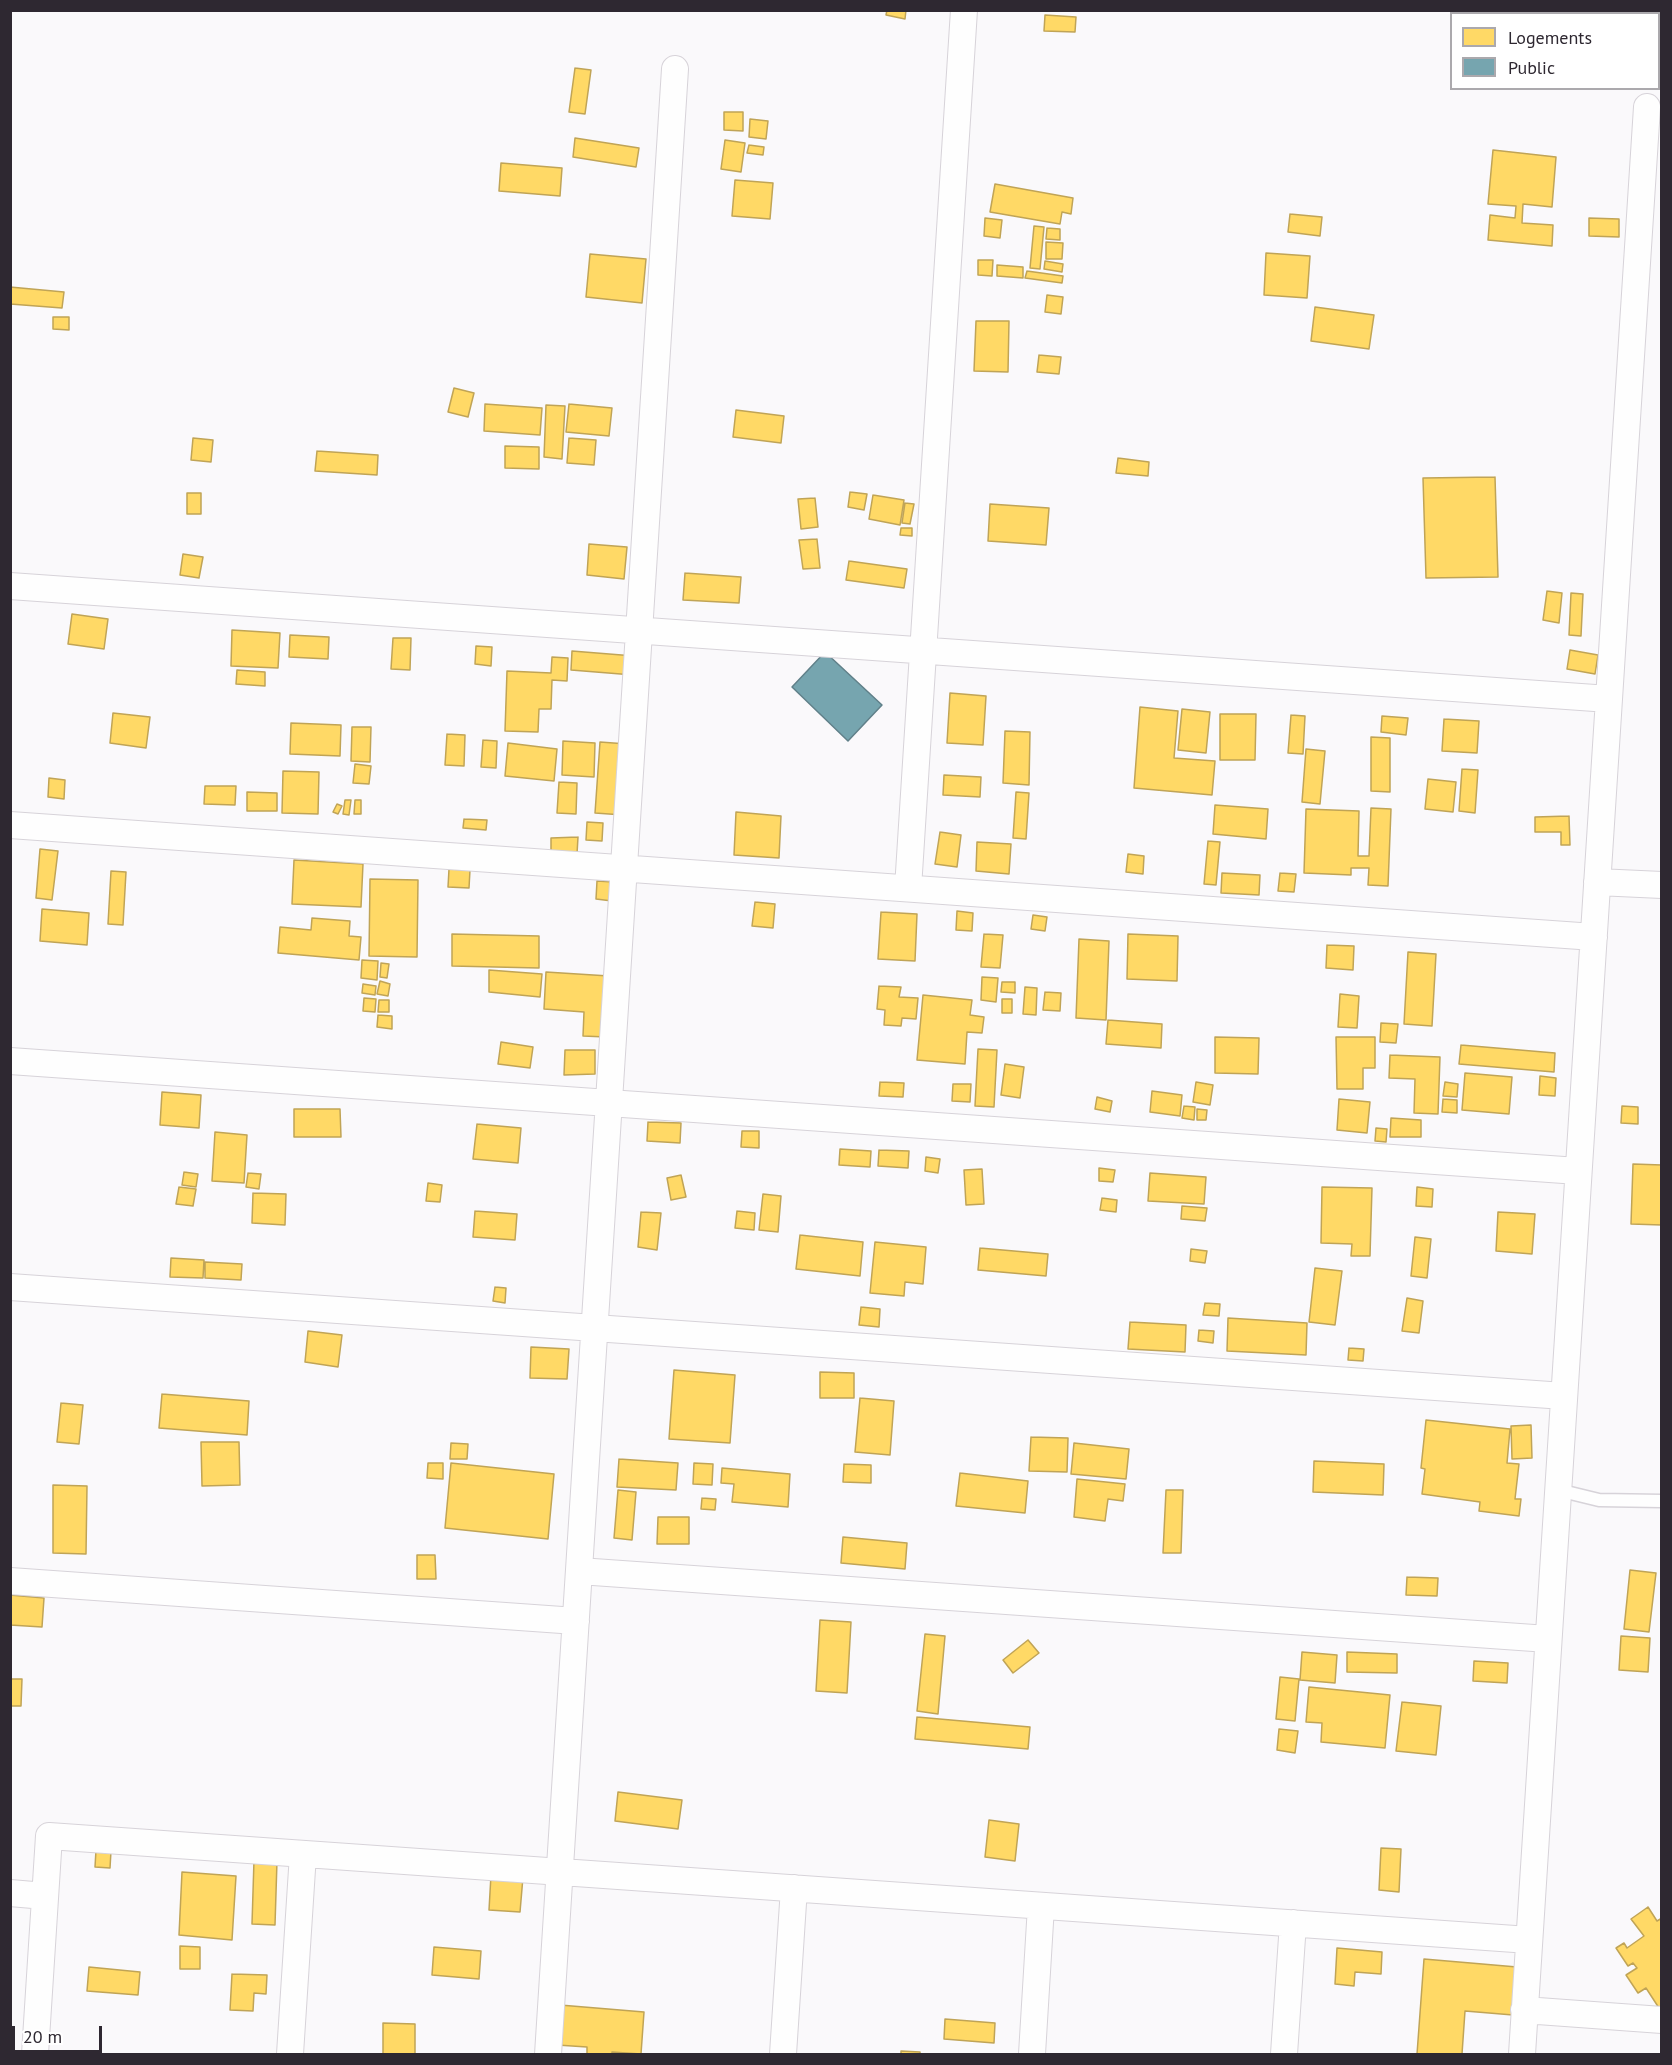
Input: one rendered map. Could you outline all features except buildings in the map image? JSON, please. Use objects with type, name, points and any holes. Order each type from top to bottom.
[{"type":"street","points":[[908,888],[964,10]]},
{"type":"street","points":[[548,2055],[675,69]]},
{"type":"street","points":[[1522,2055],[1647,107]]},
{"type":"street","points":[[10,586],[1609,699]]},
{"type":"street","points":[[10,825],[1594,937]]},
{"type":"street","points":[[1597,882],[1662,885]]},
{"type":"street","points":[[10,1061],[1578,1171]]},
{"type":"street","points":[[10,1287],[1564,1396]]},
{"type":"street","points":[[579,1571],[1548,1639]]},
{"type":"street","points":[[10,1581],[576,1621]]},
{"type":"street","points":[[35,2055],[49,1836],[1529,1940]]},
{"type":"street","points":[[290,2055],[303,1854]]},
{"type":"street","points":[[783,2055],[794,1888]]},
{"type":"street","points":[[10,1893],[45,1896]]},
{"type":"street","points":[[1032,2055],[1041,1906]]},
{"type":"street","points":[[1284,2055],[1293,1923]]},
{"type":"street","points":[[1524,2010],[1662,2020]]},
{"type":"lane","points":[[1558,1490],[1599,1500],[1662,1501]]}]
